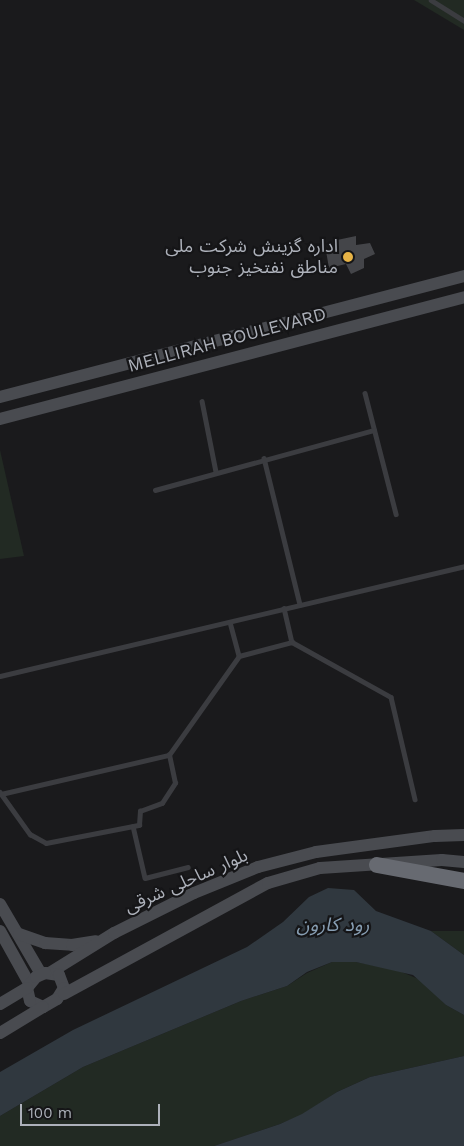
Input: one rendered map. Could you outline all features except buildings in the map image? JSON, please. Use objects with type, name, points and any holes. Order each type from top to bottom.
[{"type":"highway","points":[[377,865],[464,881]]},
{"type":"main road","name":"MELLIRAH BOULEVARD","points":[[0,397],[464,276]]},
{"type":"main road","name":"MELLIRAH BOULEVARD","points":[[0,419],[460,298]]},
{"type":"main road","points":[[184,348],[188,368]]},
{"type":"main road","name":"بلوار ساحلی شرقی","points":[[46,973],[103,940],[194,893],[258,867],[316,852],[435,836],[464,835]]},
{"type":"main road","name":"بلوار ساحلی شرقی","points":[[64,994],[268,883],[320,868],[442,860],[464,862]]},
{"type":"main road","points":[[0,904],[32,959],[46,973],[62,979],[64,994],[0,1033]]},
{"type":"main road","points":[[0,931],[20,966],[28,985],[30,1001],[42,1007]]},
{"type":"main road","points":[[19,934],[45,943],[72,944],[103,940]]},
{"type":"main road","points":[[20,966],[28,965],[32,959]]},
{"type":"main road","points":[[0,1004],[46,973]]},
{"type":"lane","points":[[431,0],[464,21]]},
{"type":"lane","points":[[365,393],[396,514]]},
{"type":"lane","points":[[202,401],[216,472]]},
{"type":"lane","points":[[155,490],[264,458],[374,430]]},
{"type":"lane","points":[[264,458],[300,605]]},
{"type":"lane","points":[[0,676],[464,566]]},
{"type":"lane","points":[[284,608],[292,642]]},
{"type":"lane","points":[[230,622],[240,656]]},
{"type":"lane","points":[[169,755],[175,783],[162,803],[140,811],[139,825],[46,843],[30,834],[0,793],[169,755],[240,656],[292,642],[391,697],[414,799]]},
{"type":"lane","points":[[133,826],[145,878],[188,867]]},
{"type":"shaded area","points":[[414,0],[464,0],[464,30]]},
{"type":"shaded area","points":[[0,450],[24,556],[0,559]]},
{"type":"shaded area","points":[[431,931],[464,931],[464,955]]},
{"type":"shaded area","points":[[332,962],[356,962],[397,970],[423,981],[446,1005],[464,1015],[464,1056],[370,1077],[337,1092],[302,1115],[214,1146],[0,1146],[0,1116],[83,1067],[241,1001],[287,986],[307,973]]},
{"type":"water","name":"رود کارون","points":[[328,888],[354,890],[376,911],[431,931],[464,955],[464,1015],[446,1005],[413,975],[356,962],[332,962],[307,972],[287,986],[241,1001],[83,1067],[0,1116],[0,1072],[73,1030],[247,947],[283,922],[309,897]]},
{"type":"water","points":[[464,1056],[464,1146],[214,1146],[280,1124],[302,1114],[337,1092],[370,1077]]},
{"type":"place","name":"اداره گزینش شرکت ملی مناطق نفتخیز جنوب","points":[[348,257]]}]
